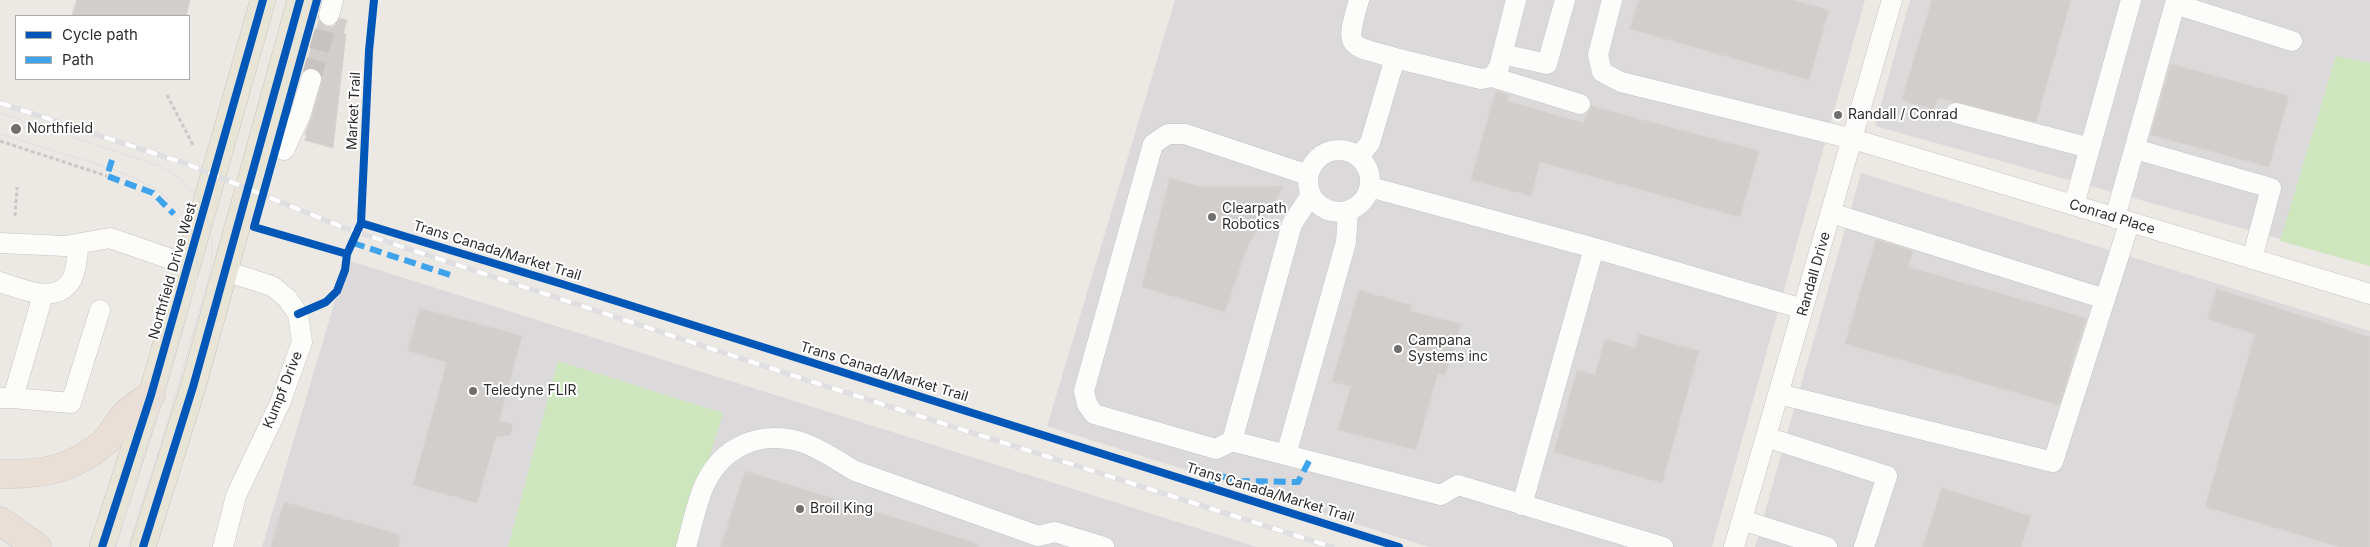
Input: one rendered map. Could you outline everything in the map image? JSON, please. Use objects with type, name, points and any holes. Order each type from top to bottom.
[{"type":"highway","points":[[0,474],[31,475],[58,469],[84,458],[106,440],[126,414],[151,395]]},
{"type":"highway","points":[[0,521],[37,547]]},
{"type":"main road","name":"Northfield Drive West","points":[[102,547],[151,395],[263,0]]},
{"type":"main road","points":[[143,547],[193,387],[300,0]]},
{"type":"main road","points":[[224,133],[260,143]]},
{"type":"street","points":[[1359,0],[1349,33],[1351,40],[1356,46],[1395,58],[1481,79],[1492,77],[1580,104]]},
{"type":"street","points":[[1492,77],[1499,67],[1516,0]]},
{"type":"street","points":[[1502,54],[1547,64],[1565,0]]},
{"type":"street","name":"Conrad Place","points":[[1612,0],[1598,55],[1602,72],[1621,82],[1853,139],[2370,294]]},
{"type":"street","name":"Randall Drive","points":[[1734,547],[1892,0]]},
{"type":"street","points":[[2074,205],[2131,0]]},
{"type":"street","points":[[1779,394],[2053,462],[2105,299],[2135,149],[2175,4],[2292,41]]},
{"type":"street","points":[[1358,157],[1370,144],[1395,58]]},
{"type":"street","points":[[284,150],[300,116],[310,79]]},
{"type":"street","points":[[1956,113],[2090,148]]},
{"type":"street","points":[[1308,174],[1185,134],[1168,134],[1153,144],[1084,390],[1088,404],[1094,414],[1216,449],[1232,441],[1441,495],[1458,486],[1663,547]]},
{"type":"street","points":[[2135,149],[2271,188],[2252,259]]},
{"type":"street","points":[[1348,151],[1358,157],[1366,165],[1370,176],[1370,187],[1363,202],[1348,212],[1338,213],[1318,205],[1311,195],[1308,185],[1308,174],[1313,164],[1320,156],[1330,152],[1348,151]]},
{"type":"street","points":[[1370,187],[1594,248],[1804,309]]},
{"type":"street","points":[[1232,441],[1292,224],[1311,195]]},
{"type":"street","points":[[1286,455],[1346,242],[1348,212]]},
{"type":"street","points":[[1832,213],[2105,299]]},
{"type":"street","points":[[0,243],[65,246],[110,238],[188,265]]},
{"type":"street","points":[[0,282],[43,295],[62,290],[72,278],[79,244]]},
{"type":"street","points":[[1522,504],[1594,248]]},
{"type":"street","name":"Kumpf Drive","points":[[223,547],[236,496],[280,403],[302,342],[298,314],[287,298],[272,286],[225,270]]},
{"type":"street","points":[[43,295],[6,398],[71,403],[100,310]]},
{"type":"street","points":[[686,547],[705,485],[720,460],[741,445],[771,437],[801,442],[855,471],[1038,536],[1055,532],[1104,547]]},
{"type":"street","points":[[1766,437],[1887,476],[1864,547]]},
{"type":"street","points":[[1742,520],[1827,547]]},
{"type":"path","points":[[168,95],[193,145]]},
{"type":"path","points":[[0,141],[107,176]]},
{"type":"path","points":[[15,216],[17,187]]},
{"type":"shaded area","points":[[1175,0],[1865,0],[1712,547],[1429,547],[1047,426]]},
{"type":"shaded area","points":[[1910,0],[2370,0],[2370,264],[1875,126]]},
{"type":"shaded area","points":[[1861,173],[2370,331],[2370,547],[1755,547]]},
{"type":"shaded area","points":[[347,260],[1257,547],[262,547]]},
{"type":"green space","points":[[2336,56],[2370,63],[2370,266],[2280,241]]},
{"type":"green space","points":[[558,361],[723,413],[682,547],[508,547]]},
{"type":"building","points":[[77,0],[190,0],[186,15],[72,15]]},
{"type":"building","points":[[1639,0],[1793,0],[1829,10],[1809,80],[1630,29]]},
{"type":"building","points":[[1932,0],[2071,0],[2036,122],[1938,98],[1934,110],[1902,100]]},
{"type":"building","points":[[340,18],[347,20],[343,34],[346,34],[333,148],[304,140],[307,136],[305,134],[323,77],[315,68],[305,69],[319,20],[325,26],[332,27],[337,24]]},
{"type":"building","points":[[2171,64],[2289,96],[2269,167],[2151,135]]},
{"type":"building","points":[[1496,91],[1509,95],[1507,101],[1584,123],[1591,106],[1759,151],[1740,217],[1540,162],[1531,196],[1471,180]]},
{"type":"building","name":"Clearpath Robotics","points":[[1170,178],[1201,187],[1284,186],[1247,247],[1225,312],[1142,287]]},
{"type":"building","points":[[1876,240],[1913,251],[1908,267],[2086,318],[2059,405],[1845,344]]},
{"type":"building","points":[[2217,289],[2370,337],[2370,547],[2340,547],[2205,507],[2255,334],[2208,319]]},
{"type":"building","name":"Campana Systems inc","points":[[1359,290],[1411,305],[1410,311],[1461,324],[1445,376],[1438,373],[1416,450],[1338,430],[1351,386],[1332,382]]},
{"type":"building","name":"Teledyne FLIR","points":[[420,308],[522,336],[499,421],[513,424],[510,435],[496,437],[477,503],[413,485],[447,362],[408,351]]},
{"type":"building","points":[[1639,334],[1699,351],[1662,483],[1554,452],[1577,370],[1595,375],[1605,339],[1635,348]]},
{"type":"building","name":"Broil King","points":[[745,471],[979,544],[978,547],[721,547]]},
{"type":"building","points":[[1942,488],[2031,516],[2021,547],[1923,547]]},
{"type":"building","points":[[284,502],[401,535],[398,547],[271,547]]},
{"type":"tunnel","points":[[311,79],[329,15]]},
{"type":"tram line","points":[[0,113],[160,166],[176,176],[198,199],[210,227],[212,243],[209,277],[161,444],[128,547]]},
{"type":"tram line","points":[[0,134],[107,168],[149,185],[166,197],[180,211],[190,229],[196,252],[197,279],[116,547]]},
{"type":"railway","points":[[0,103],[187,164],[342,227],[819,384],[1332,547]]},
{"type":"marked path","points":[[112,160],[107,176],[153,193],[174,214]]},
{"type":"marked path","points":[[353,243],[453,276]]},
{"type":"marked path","points":[[1209,487],[1217,475],[1238,481],[1298,482],[1309,461]]},
{"type":"cycle path","points":[[102,547],[151,395],[263,0]]},
{"type":"cycle path","points":[[143,547],[193,387],[300,0]]},
{"type":"cycle path","points":[[317,0],[254,227],[347,254]]},
{"type":"cycle path","name":"Market Trail","points":[[298,314],[326,302],[337,291],[345,270],[347,254],[361,223],[369,51],[374,0]]},
{"type":"cycle path","name":"Trans Canada/Market Trail","points":[[361,223],[562,284],[1399,547]]},
{"type":"place","name":"Randall / Conrad","points":[[1838,115]]},
{"type":"place","name":"Northfield","points":[[16,129]]},
{"type":"place","name":"Clearpath Robotics","points":[[1212,217]]},
{"type":"place","name":"Campana Systems inc","points":[[1398,349]]},
{"type":"place","name":"Teledyne FLIR","points":[[473,391]]},
{"type":"place","name":"Broil King","points":[[800,509]]}]
